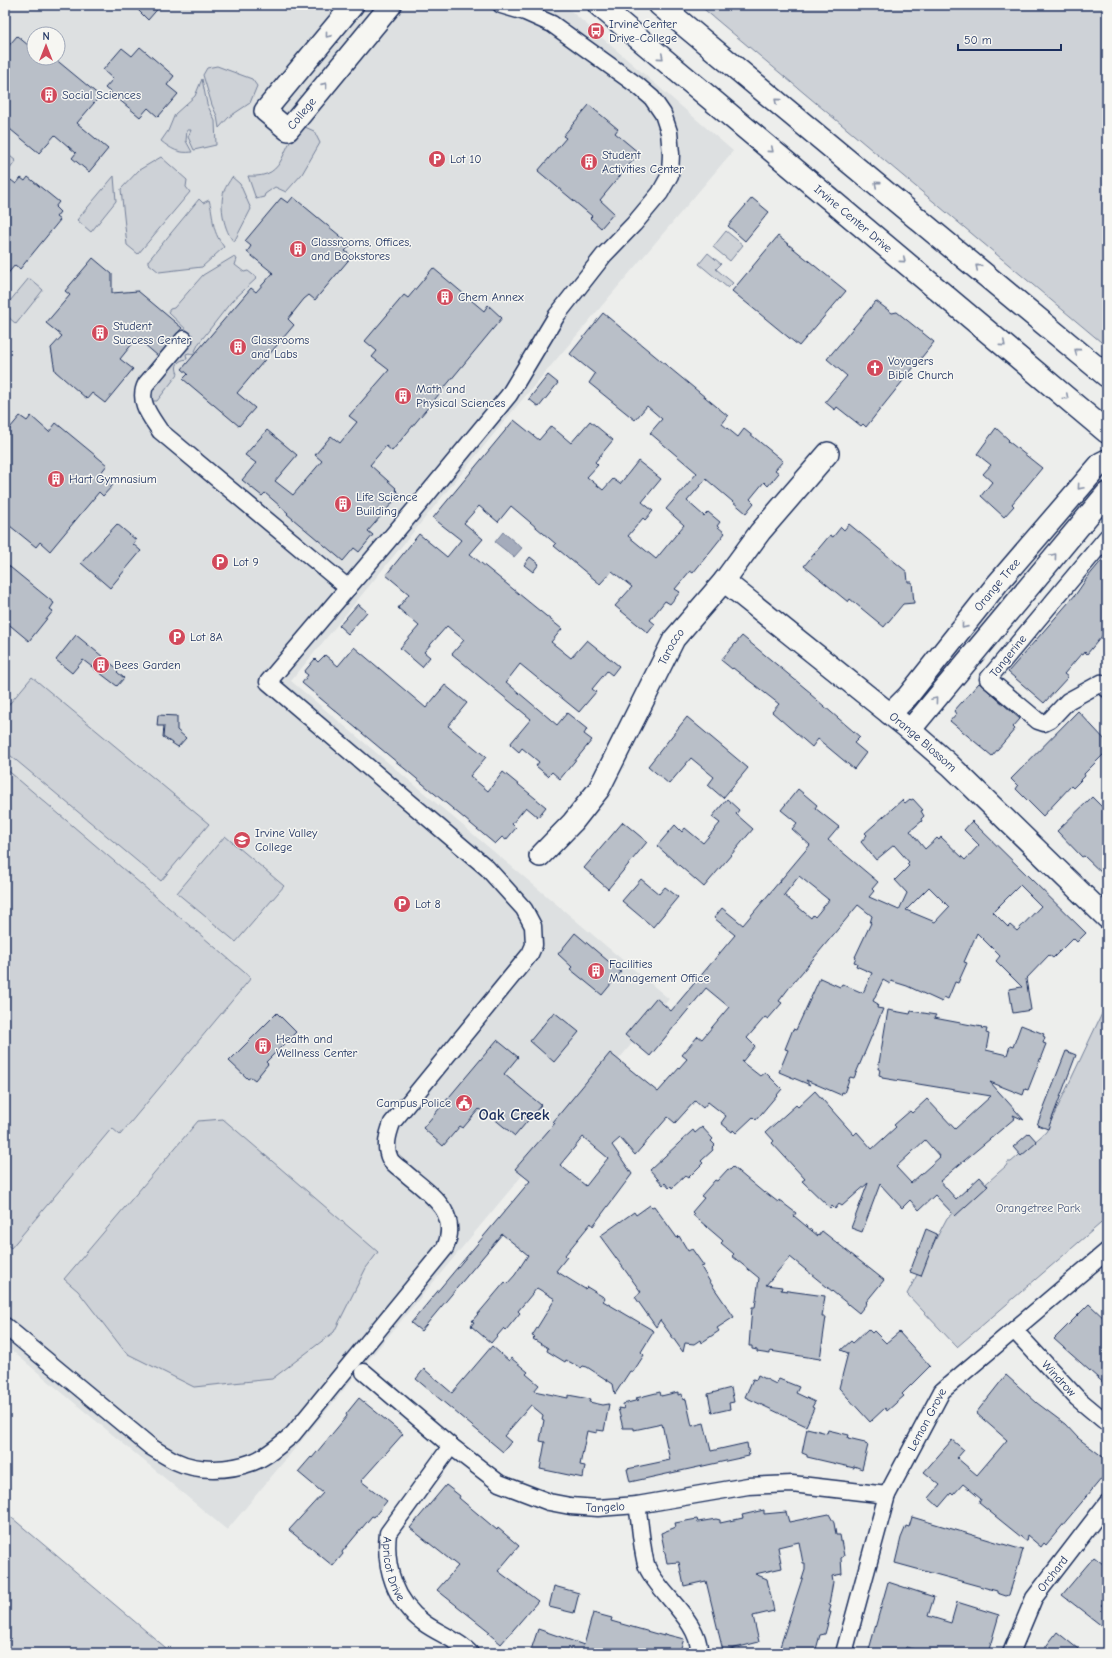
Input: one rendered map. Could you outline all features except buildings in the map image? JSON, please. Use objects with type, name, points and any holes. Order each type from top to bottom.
[{"type":"main road","name":"Irvine Center Drive","points":[[599,5],[1107,432]]},
{"type":"main road","points":[[660,5],[1107,376]]},
{"type":"street","name":"College","points":[[353,5],[265,111],[288,130],[391,5]]},
{"type":"street","points":[[5,1326],[151,1447],[176,1461],[194,1467],[225,1468],[253,1462],[275,1449],[293,1434],[445,1248],[450,1231],[446,1212],[390,1159],[386,1147],[388,1134],[392,1123],[530,954],[534,945],[533,926],[524,909],[487,868],[268,682],[509,395],[557,315],[604,255],[634,224],[660,192],[670,175],[670,132],[663,114],[652,98],[638,86],[552,24],[525,12],[501,5]]},
{"type":"street","points":[[184,339],[146,384],[142,391],[146,408],[160,431],[348,588]]},
{"type":"street","name":"Tarocco","points":[[540,856],[573,822],[599,789],[674,639],[724,581],[760,532],[828,454]]},
{"type":"street","name":"Orange Tree","points":[[890,714],[908,696],[997,584],[1101,463],[1107,460]]},
{"type":"street","points":[[910,730],[1107,493]]},
{"type":"street","name":"Tangerine","points":[[1107,537],[988,679],[1038,721],[1044,723],[1050,720],[1068,701],[1101,683],[1107,689]]},
{"type":"street","name":"Orange Blossom","points":[[724,581],[910,730],[950,765],[1107,918]]},
{"type":"street","name":"Lemon Grove","points":[[844,1653],[887,1495],[942,1391],[1107,1251]]},
{"type":"street","name":"Windrow","points":[[1014,1330],[1077,1398],[1107,1423]]},
{"type":"street","name":"Tangelo","points":[[364,1372],[451,1446],[499,1483],[549,1502],[570,1506],[598,1508],[637,1505],[748,1486],[792,1484],[887,1495]]},
{"type":"street","name":"Apricot Drive","points":[[451,1446],[388,1533],[386,1549],[392,1579],[396,1590],[408,1606],[423,1622],[463,1646],[470,1653]]},
{"type":"street","name":"Orchard","points":[[1011,1653],[1034,1598],[1107,1503]]},
{"type":"street","points":[[637,1505],[647,1566],[658,1586],[675,1604],[694,1632],[699,1653]]},
{"type":"shaded area","name":"Irvine Valley College","points":[[5,5],[564,5],[733,151],[516,407],[291,681],[669,999],[227,1530],[5,1345]]},
{"type":"green space","points":[[699,5],[1107,5],[1107,347]]},
{"type":"green space","points":[[217,66],[252,79],[257,86],[250,103],[229,117],[219,128],[217,116],[203,75],[207,68]]},
{"type":"green space","points":[[202,79],[207,104],[215,121],[216,145],[194,150],[188,137],[191,130],[187,130],[186,141],[192,152],[175,150],[161,141],[168,131],[175,114],[195,96]]},
{"type":"green space","points":[[305,127],[314,131],[320,143],[302,174],[286,192],[275,187],[265,194],[264,197],[256,199],[248,176],[262,175],[271,172],[278,166],[290,141]]},
{"type":"green space","points":[[5,152],[16,161],[5,175]]},
{"type":"green space","points":[[161,157],[187,180],[186,187],[190,192],[138,254],[127,245],[121,189],[139,170]]},
{"type":"green space","points":[[114,176],[116,201],[91,232],[77,220]]},
{"type":"green space","points":[[232,177],[240,184],[251,209],[234,242],[225,225],[222,210],[224,191]]},
{"type":"green space","points":[[199,199],[203,203],[209,200],[215,229],[224,247],[202,267],[159,272],[148,263],[148,261]]},
{"type":"green space","points":[[726,231],[743,245],[730,261],[713,247]]},
{"type":"green space","points":[[708,253],[721,264],[716,269],[733,283],[728,288],[699,264]]},
{"type":"green space","points":[[233,257],[237,259],[235,265],[244,272],[248,271],[257,278],[231,302],[199,343],[193,355],[189,353],[186,354],[187,359],[179,362],[176,368],[178,374],[157,401],[152,401],[151,390],[194,337],[168,312],[170,309],[174,308],[203,275]]},
{"type":"green space","points":[[29,278],[43,290],[16,324],[5,314],[5,307]]},
{"type":"green space","points":[[32,677],[209,824],[161,881],[5,751],[5,709]]},
{"type":"green space","points":[[5,768],[251,978],[120,1135],[112,1128],[11,1248],[5,1243]]},
{"type":"green space","points":[[225,836],[284,886],[236,942],[177,893]]},
{"type":"green space","name":"Orangetree Park","points":[[1107,1003],[1107,1218],[957,1347],[907,1294],[947,1218],[1006,1166],[1008,1162],[1011,1162],[1046,1132]]},
{"type":"green space","points":[[223,1119],[378,1252],[366,1268],[334,1332],[272,1379],[194,1387],[126,1353],[78,1291],[64,1279],[198,1121]]},
{"type":"green space","points":[[5,1512],[172,1653],[5,1653]]},
{"type":"water","points":[[503,532],[522,548],[514,557],[495,542]]},
{"type":"place","name":"Irvine Center Drive-College","points":[[596,31]]},
{"type":"place","name":"Social Sciences","points":[[49,95]]},
{"type":"place","name":"Lot 10","points":[[437,159]]},
{"type":"place","name":"Student Activities Center","points":[[589,162]]},
{"type":"place","name":"Classrooms, Offices, and Bookstores","points":[[298,249]]},
{"type":"place","name":"Chem Annex","points":[[445,297]]},
{"type":"place","name":"Student Success Center","points":[[100,333]]},
{"type":"place","name":"Classrooms and Labs","points":[[238,347]]},
{"type":"place","name":"Voyagers Bible Church","points":[[875,368]]},
{"type":"place","name":"Math and Physical Sciences","points":[[403,396]]},
{"type":"place","name":"Hart Gymnasium","points":[[56,479]]},
{"type":"place","name":"Life Science Building","points":[[343,504]]},
{"type":"place","name":"Lot 9","points":[[220,562]]},
{"type":"place","name":"Lot 8A","points":[[177,637]]},
{"type":"place","name":"Bees Garden","points":[[101,665]]},
{"type":"place","name":"Irvine Valley College","points":[[242,840]]},
{"type":"place","name":"Lot 8","points":[[402,904]]},
{"type":"place","name":"Facilities Management Office","points":[[596,971]]},
{"type":"place","name":"Health and Wellness Center","points":[[263,1046]]},
{"type":"place","name":"Campus Police","points":[[464,1103]]},
{"type":"district","name":"Oak Creek","points":[[514,1114]]}]
